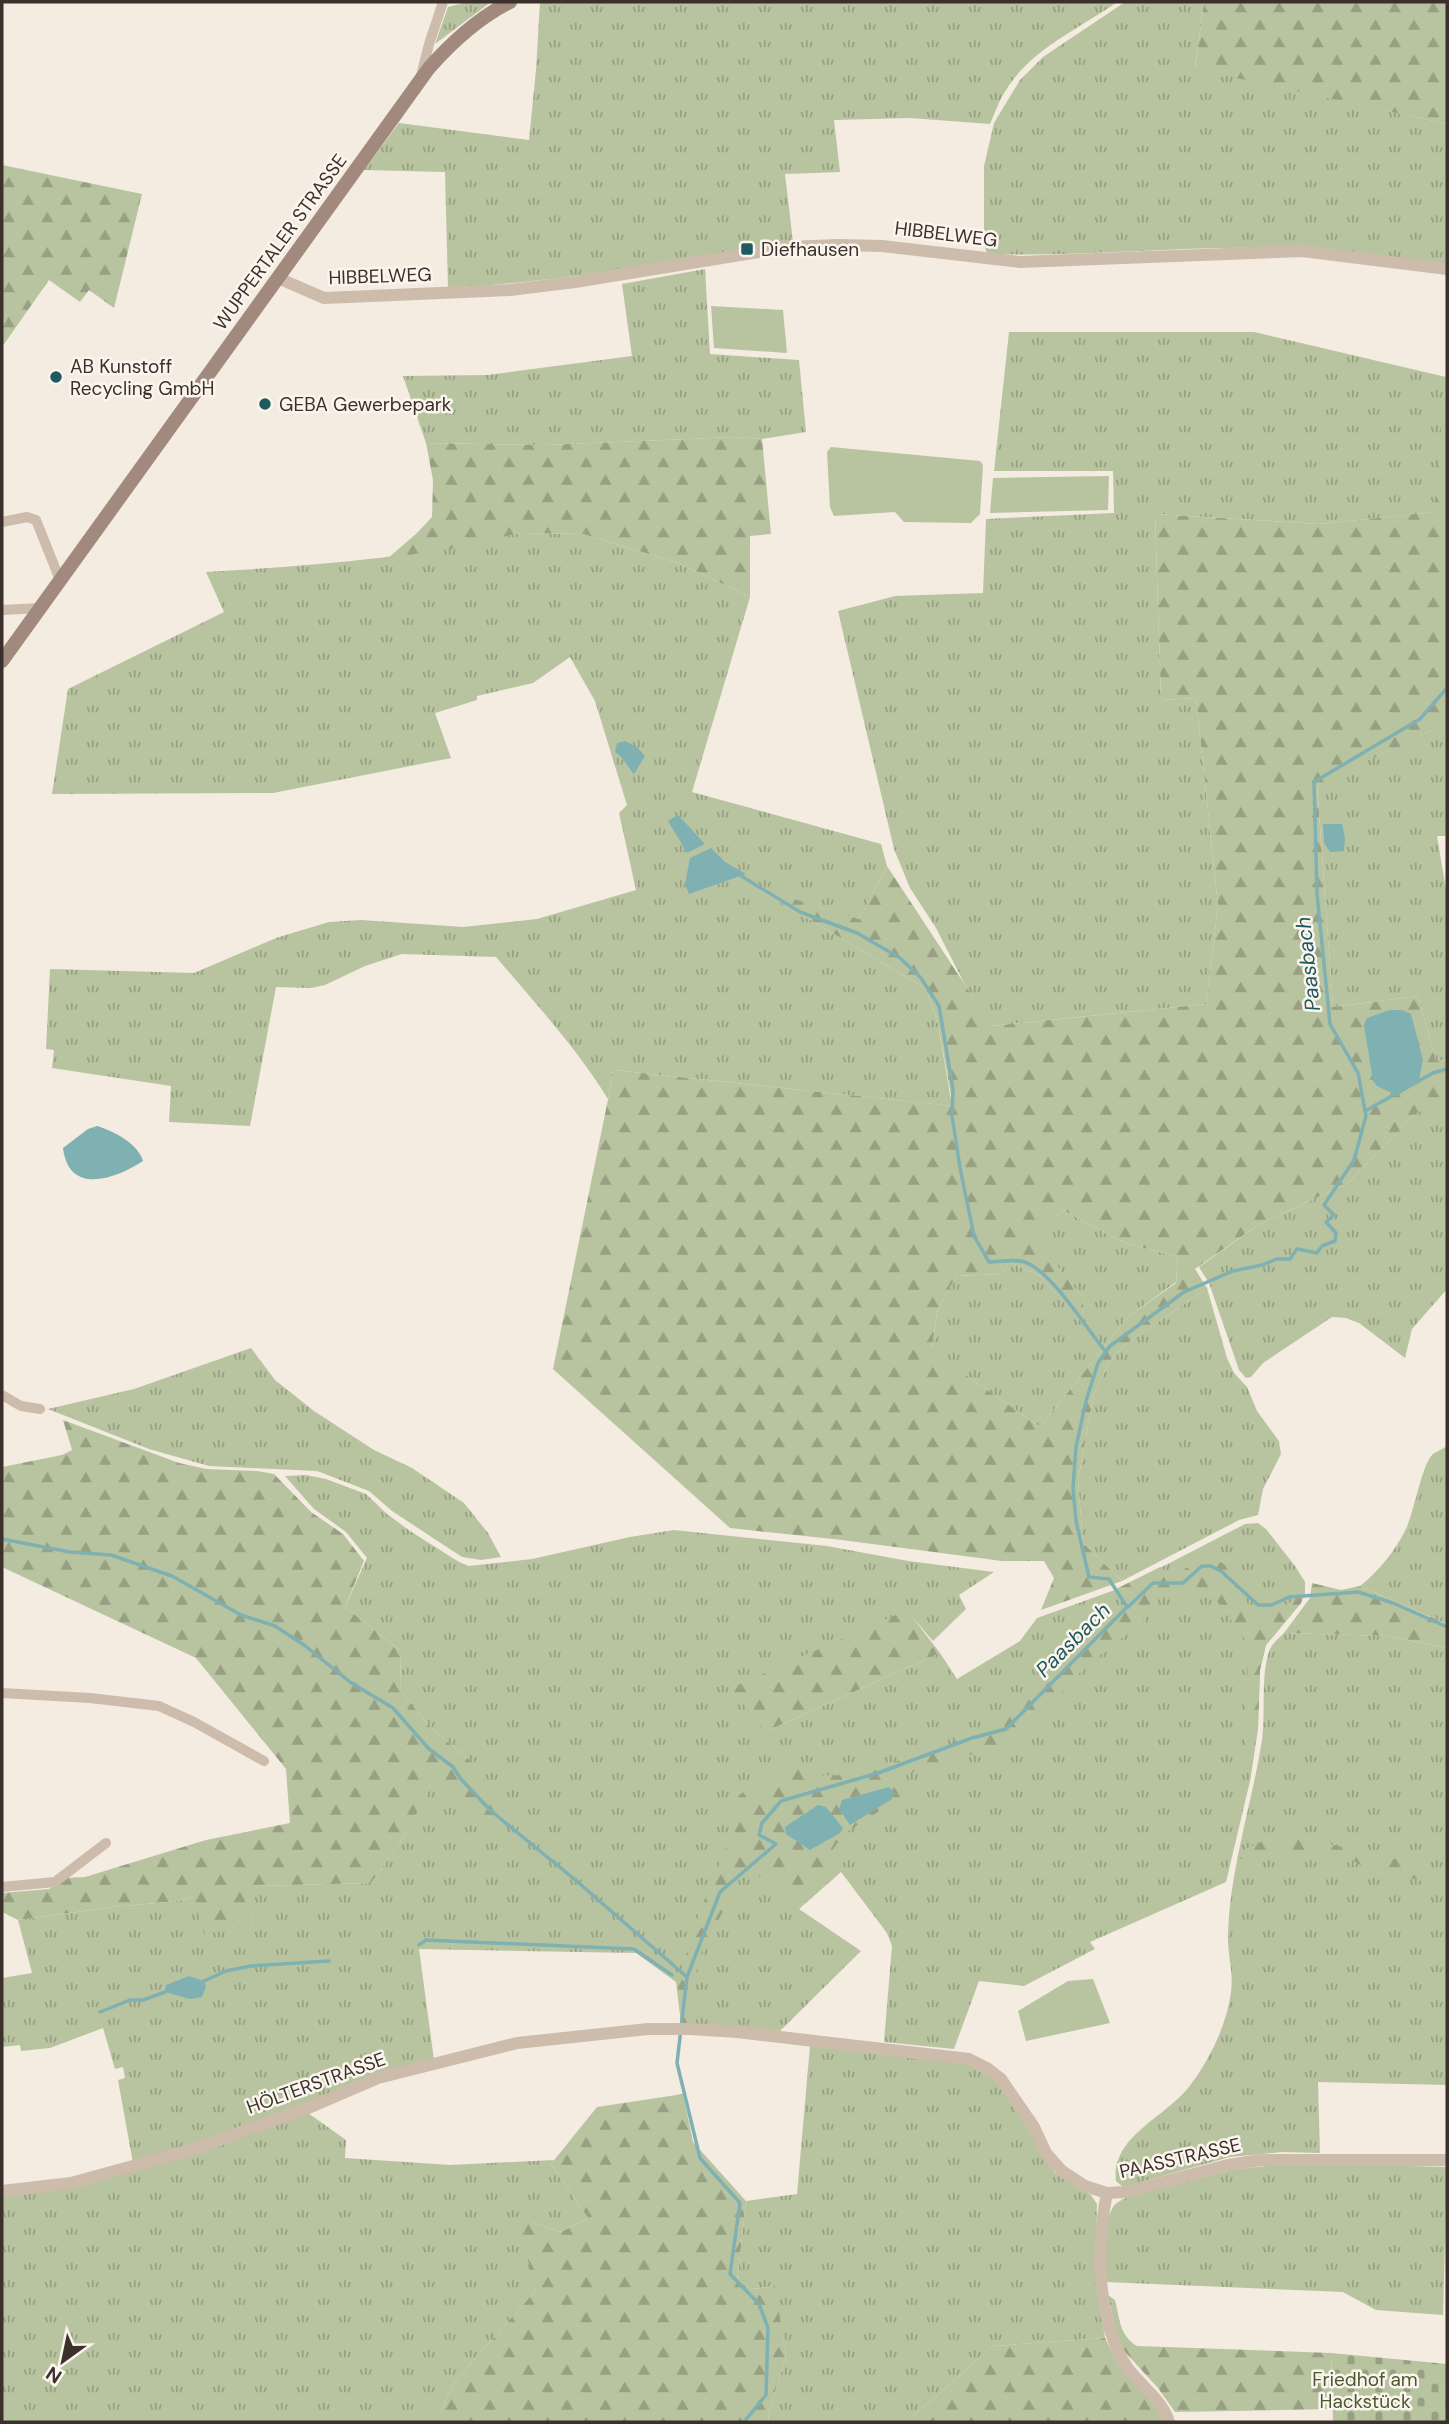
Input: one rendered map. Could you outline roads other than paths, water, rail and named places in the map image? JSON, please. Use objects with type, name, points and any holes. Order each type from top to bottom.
[{"type":"main road","name":"WUPPERTALER STRASSE","points":[[2,661],[419,82],[447,47],[468,28],[510,2]]},
{"type":"street","points":[[419,82],[443,2]]},
{"type":"street","name":"HIBBELWEG","points":[[278,278],[324,298],[510,290],[789,247],[838,245],[882,246],[1020,262],[1302,251],[1447,268]]},
{"type":"street","points":[[2,522],[27,517],[36,520],[60,580]]},
{"type":"street","points":[[2,610],[41,608]]},
{"type":"street","points":[[2,1395],[22,1406],[40,1409]]},
{"type":"street","points":[[2,1693],[90,1698],[159,1706],[264,1761]]},
{"type":"street","points":[[2,1887],[55,1882],[106,1843]]},
{"type":"street","name":"HÖLTERSTRASSE","points":[[2,2191],[71,2183],[191,2150],[313,2106],[379,2078],[517,2043],[673,2028],[690,2029]]},
{"type":"street","name":"PAASSTRASSE","points":[[690,2029],[969,2059],[1001,2079],[1034,2127],[1046,2153],[1062,2171],[1085,2186],[1107,2193],[1125,2192],[1227,2165],[1261,2160],[1447,2160]]},
{"type":"street","points":[[1107,2193],[1100,2228],[1100,2275],[1112,2341],[1129,2370],[1164,2409],[1170,2422]]},
{"type":"water","points":[[625,741],[637,747],[645,756],[634,774],[615,752],[617,743]]},
{"type":"water","points":[[678,815],[705,844],[687,853],[668,821]]},
{"type":"water","points":[[1323,824],[1342,824],[1344,851],[1330,852],[1324,843]]},
{"type":"water","points":[[711,848],[725,862],[746,874],[689,894],[685,884],[690,858]]},
{"type":"water","points":[[1390,1010],[1402,1010],[1411,1014],[1423,1060],[1419,1080],[1396,1095],[1377,1086],[1373,1081],[1364,1025],[1367,1018]]},
{"type":"water","points":[[97,1126],[124,1139],[136,1149],[143,1161],[108,1177],[84,1178],[74,1173],[67,1163],[63,1148],[88,1129]]},
{"type":"water","points":[[889,1787],[894,1792],[892,1799],[850,1825],[839,1809],[842,1800]]},
{"type":"water","points":[[818,1805],[826,1807],[843,1828],[840,1833],[810,1850],[786,1834],[785,1827]]},
{"type":"water","points":[[189,1976],[204,1981],[206,1986],[202,1997],[190,1999],[165,1992],[166,1985]]},
{"type":"waterway","name":"Paasbach","points":[[744,2422],[766,2395],[768,2328],[759,2304],[730,2274],[740,2203],[700,2158],[677,2063],[687,1977],[720,1892],[776,1844],[759,1835],[762,1823],[781,1801],[878,1773],[972,1738],[1006,1729],[1127,1607],[1109,1579],[1089,1577],[1076,1521],[1073,1488],[1076,1447],[1098,1363],[1110,1346],[1184,1292],[1233,1271],[1277,1259],[1290,1259],[1297,1249],[1317,1253],[1322,1246],[1335,1241],[1336,1233],[1326,1222],[1334,1215],[1324,1205],[1354,1160],[1366,1116],[1358,1073],[1330,1024],[1317,894],[1314,782],[1420,719],[1447,688]]},
{"type":"waterway","points":[[738,874],[800,912],[857,933],[900,958],[921,978],[939,1006],[953,1089],[952,1116],[974,1236],[989,1262],[1013,1260],[1027,1263],[1037,1269],[1069,1303],[1106,1352]]},
{"type":"waterway","points":[[1365,1111],[1433,1073],[1447,1069]]},
{"type":"waterway","points":[[2,1539],[70,1552],[111,1555],[172,1576],[241,1615],[275,1626],[304,1645],[350,1682],[393,1708],[429,1749],[453,1767],[491,1811],[687,1977]]},
{"type":"waterway","points":[[1128,1607],[1153,1583],[1183,1583],[1202,1566],[1210,1566],[1221,1571],[1258,1605],[1272,1605],[1289,1597],[1358,1592],[1393,1603],[1447,1627]]},
{"type":"waterway","points":[[419,1945],[426,1940],[634,1949],[672,1975]]},
{"type":"waterway","points":[[204,1981],[226,1971],[251,1966],[329,1961]]},
{"type":"waterway","points":[[100,2012],[130,2000],[143,2000],[165,1992]]},
{"type":"place","name":"Diefhausen","points":[[747,249]]},
{"type":"place","name":"AB Kunstoff Recycling GmbH","points":[[56,377]]},
{"type":"place","name":"GEBA Gewerbepark","points":[[265,404]]},
{"type":"park label","name":"Friedhof am Hackstück","points":[[1365,2390]]}]
